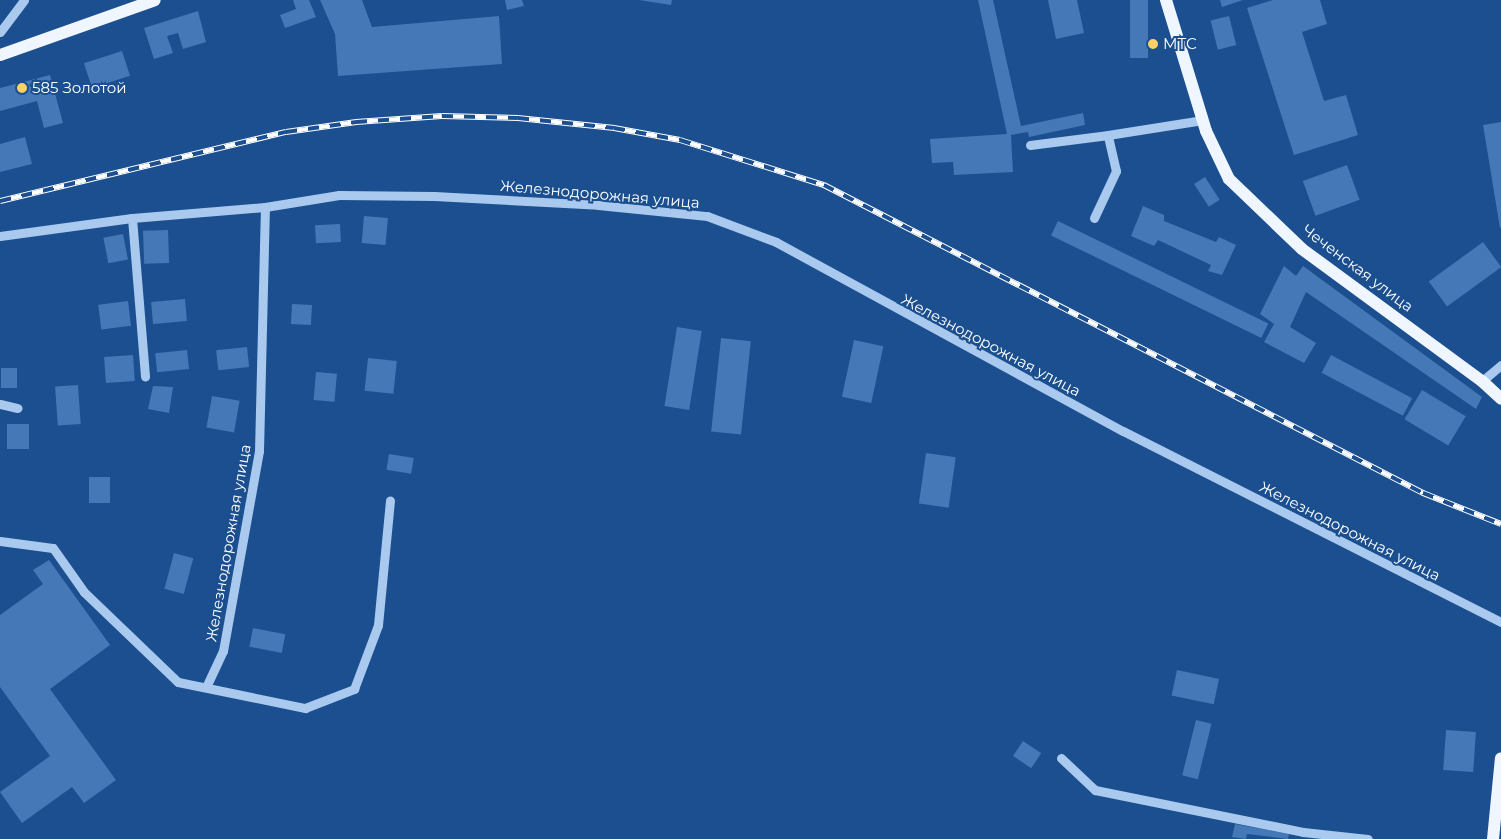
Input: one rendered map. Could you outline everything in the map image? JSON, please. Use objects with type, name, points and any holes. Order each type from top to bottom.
[{"type":"main road","points":[[0,55],[135,4],[155,0]]},
{"type":"main road","name":"Чеченская улица","points":[[1166,0],[1202,120],[1229,179],[1302,249],[1482,381]]},
{"type":"main road","points":[[1482,381],[1501,399]]},
{"type":"main road","points":[[1482,381],[1501,409]]},
{"type":"main road","points":[[1492,839],[1501,758]]},
{"type":"street","points":[[0,32],[24,0]]},
{"type":"street","points":[[1030,145],[1202,120]]},
{"type":"street","points":[[1094,218],[1116,171],[1108,135]]},
{"type":"street","name":"Железнодорожная улица","points":[[206,685],[223,651],[259,451],[265,207],[339,195],[434,196],[598,205],[707,216],[776,242],[1123,431],[1501,622]]},
{"type":"street","points":[[0,236],[132,218],[265,207]]},
{"type":"street","points":[[132,218],[145,376]]},
{"type":"street","points":[[1482,381],[1501,365]]},
{"type":"street","points":[[0,404],[18,408]]},
{"type":"street","points":[[0,541],[53,548],[84,592],[178,682],[206,685],[305,708],[354,689],[378,626],[390,501]]},
{"type":"street","points":[[1061,758],[1095,790],[1303,832],[1368,839]]},
{"type":"building","points":[[293,0],[309,0],[316,17],[285,28],[280,15],[296,9]]},
{"type":"building","points":[[320,0],[362,0],[372,27],[499,16],[502,64],[338,76],[335,34]]},
{"type":"building","points":[[505,0],[522,0],[524,6],[507,10]]},
{"type":"building","points":[[639,0],[672,0],[671,5]]},
{"type":"building","points":[[978,0],[993,0],[1021,126],[1083,113],[1085,125],[1029,137],[1028,132],[1011,135],[1013,172],[954,175],[953,162],[932,163],[930,139],[1007,134]]},
{"type":"building","points":[[1048,0],[1077,0],[1084,33],[1056,39]]},
{"type":"building","points":[[1130,0],[1148,0],[1148,58],[1130,58]]},
{"type":"building","points":[[1220,0],[1243,0],[1222,7]]},
{"type":"building","points":[[1273,0],[1320,0],[1327,24],[1302,32],[1324,101],[1346,95],[1358,135],[1294,155],[1247,8]]},
{"type":"building","points":[[198,11],[206,42],[183,49],[178,33],[167,36],[173,53],[154,59],[144,28]]},
{"type":"building","points":[[1229,16],[1236,45],[1218,50],[1211,21]]},
{"type":"building","points":[[122,51],[130,76],[92,88],[84,63]]},
{"type":"building","points":[[50,75],[63,123],[44,128],[37,101],[0,111],[0,88]]},
{"type":"building","points":[[1501,122],[1501,227],[1500,228],[1483,125]]},
{"type":"building","points":[[25,137],[32,164],[0,172],[0,144]]},
{"type":"building","points":[[1347,165],[1360,200],[1315,216],[1303,181]]},
{"type":"building","points":[[1205,177],[1220,200],[1209,207],[1194,184]]},
{"type":"building","points":[[1143,206],[1164,215],[1164,221],[1216,242],[1219,237],[1236,245],[1222,275],[1208,271],[1211,265],[1158,240],[1154,246],[1131,236]]},
{"type":"building","points":[[364,216],[388,218],[386,245],[362,243]]},
{"type":"building","points":[[1058,221],[1268,324],[1261,338],[1051,235]]},
{"type":"building","points":[[340,224],[341,242],[316,243],[315,225]]},
{"type":"building","points":[[168,230],[169,263],[144,264],[143,231]]},
{"type":"building","points":[[123,234],[128,260],[108,263],[103,238]]},
{"type":"building","points":[[1483,242],[1501,267],[1447,306],[1429,281]]},
{"type":"building","points":[[1284,266],[1296,276],[1303,266],[1482,397],[1476,409],[1306,292],[1290,327],[1316,343],[1304,363],[1264,342],[1274,324],[1260,314]]},
{"type":"building","points":[[185,299],[187,321],[153,324],[151,302]]},
{"type":"building","points":[[128,301],[131,326],[101,329],[98,305]]},
{"type":"building","points":[[292,304],[312,305],[311,325],[291,324]]},
{"type":"building","points":[[677,327],[702,331],[689,410],[664,406]]},
{"type":"building","points":[[721,338],[751,341],[741,435],[711,431]]},
{"type":"building","points":[[854,340],[883,346],[871,403],[842,397]]},
{"type":"building","points":[[247,347],[249,367],[218,370],[216,350]]},
{"type":"building","points":[[187,350],[189,369],[157,372],[155,353]]},
{"type":"building","points":[[133,355],[135,381],[106,383],[104,357]]},
{"type":"building","points":[[1331,355],[1412,398],[1403,416],[1322,373]]},
{"type":"building","points":[[368,358],[397,361],[393,394],[365,391]]},
{"type":"building","points":[[1,368],[17,368],[17,388],[1,388]]},
{"type":"building","points":[[316,372],[337,374],[334,402],[314,400]]},
{"type":"building","points":[[78,385],[81,424],[58,426],[55,387]]},
{"type":"building","points":[[153,386],[173,387],[169,413],[148,409]]},
{"type":"building","points":[[1422,390],[1466,416],[1448,445],[1404,419]]},
{"type":"building","points":[[212,396],[240,401],[234,432],[206,428]]},
{"type":"building","points":[[7,424],[29,424],[29,449],[7,449]]},
{"type":"building","points":[[926,453],[956,457],[949,508],[919,504]]},
{"type":"building","points":[[389,454],[414,458],[411,474],[386,470]]},
{"type":"building","points":[[89,477],[110,477],[110,503],[89,503]]},
{"type":"building","points":[[174,553],[193,558],[184,594],[164,589]]},
{"type":"building","points":[[49,560],[110,645],[50,689],[116,780],[84,803],[72,787],[22,823],[0,792],[50,756],[0,687],[0,615],[43,584],[33,570]]},
{"type":"building","points":[[253,628],[285,634],[282,653],[249,647]]},
{"type":"building","points":[[1177,670],[1219,679],[1214,704],[1172,695]]},
{"type":"building","points":[[1196,720],[1212,724],[1198,779],[1182,775]]},
{"type":"building","points":[[1446,730],[1476,732],[1473,772],[1443,770]]},
{"type":"building","points":[[1023,741],[1041,753],[1031,768],[1013,756]]},
{"type":"building","points":[[1235,824],[1289,834],[1288,839],[1247,834],[1246,839],[1232,837]]},
{"type":"railway","points":[[0,201],[286,132],[356,122],[442,116],[518,118],[614,128],[680,140],[824,185],[1423,493],[1501,524]]},
{"type":"place","name":"МТС","points":[[1153,44]]},
{"type":"place","name":"585 Золотой","points":[[22,88]]}]
